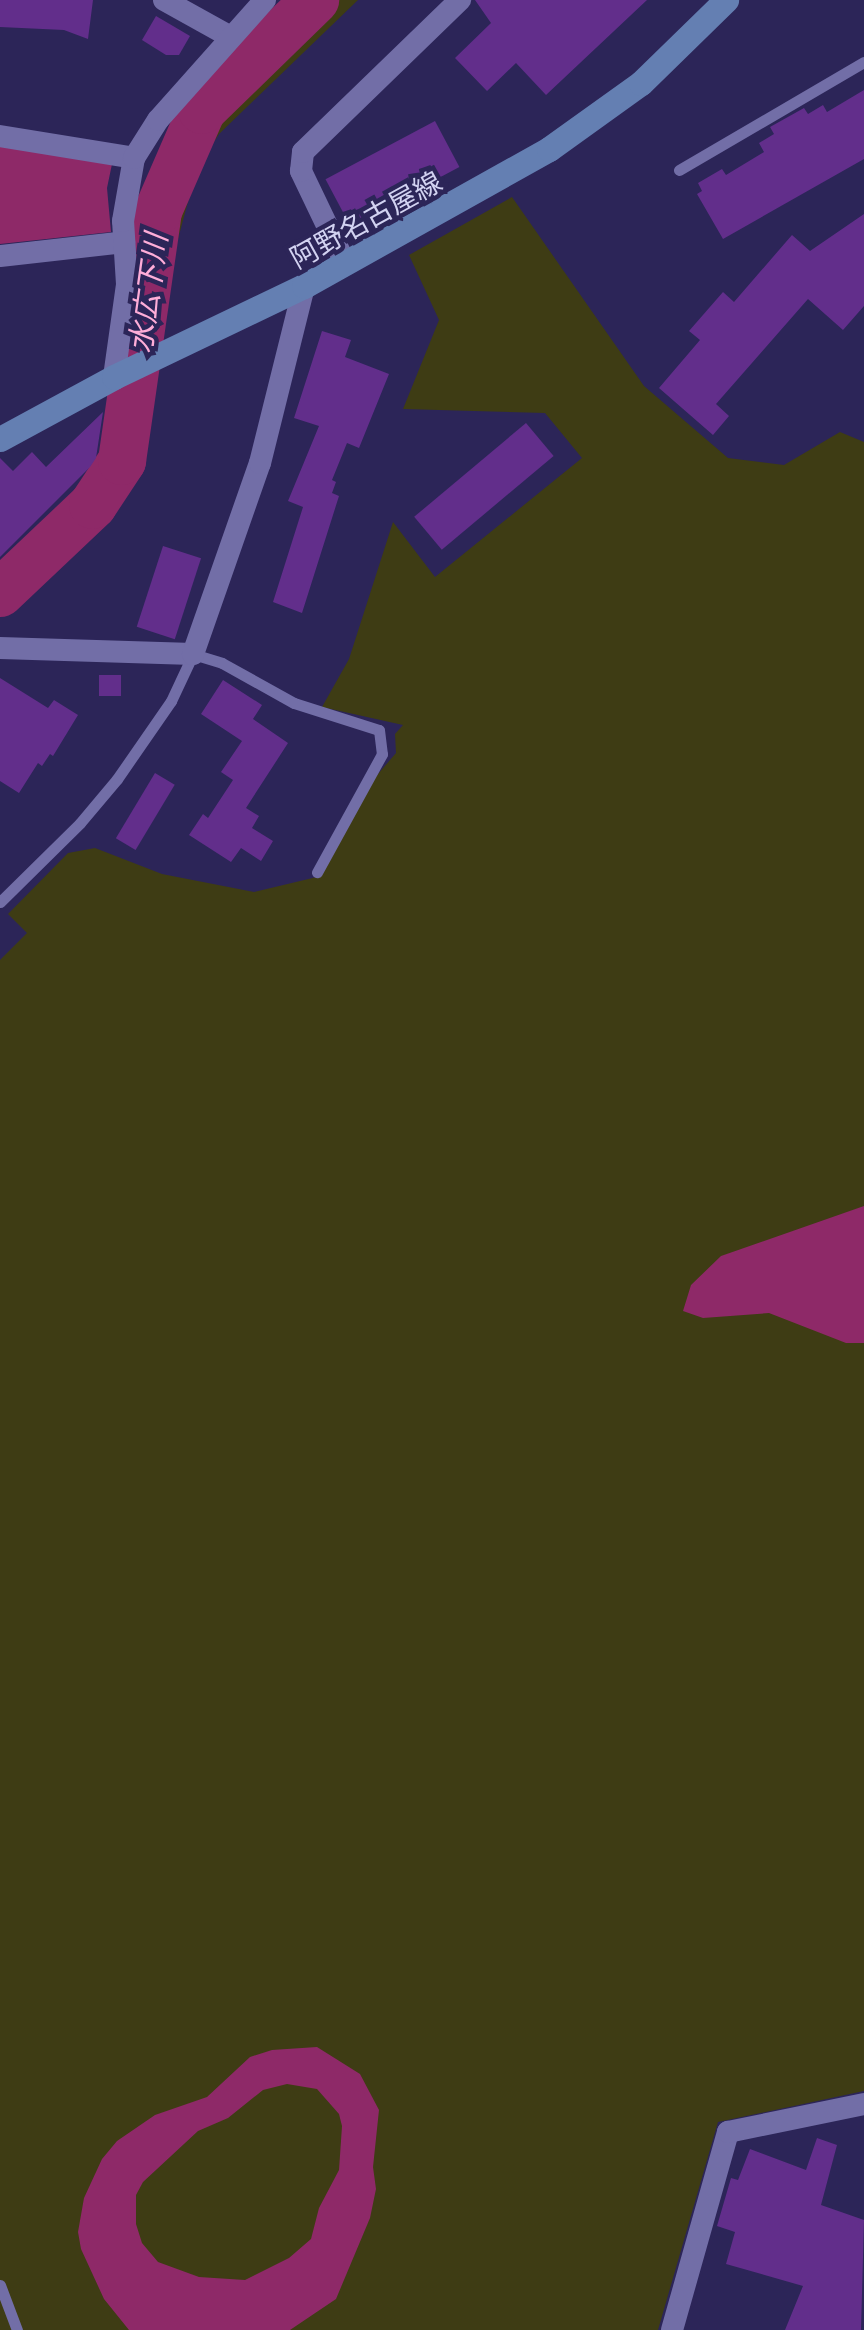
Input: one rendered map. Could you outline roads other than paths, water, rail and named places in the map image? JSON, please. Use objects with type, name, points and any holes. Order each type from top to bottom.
[{"type":"main road","name":"阿野名古屋線","points":[[0,439],[118,376],[304,286],[550,149],[640,83],[726,0]]},
{"type":"street","points":[[164,0],[228,36]]},
{"type":"street","points":[[118,376],[127,284],[126,199],[134,158],[158,120],[228,36],[265,0]]},
{"type":"street","points":[[345,264],[301,172],[302,152],[460,0]]},
{"type":"street","points":[[0,136],[134,158]]},
{"type":"street","points":[[0,256],[124,242]]},
{"type":"street","points":[[0,648],[193,654],[260,462],[304,286]]},
{"type":"street","points":[[672,2330],[728,2132],[864,2104]]},
{"type":"lane","points":[[679,170],[864,62]]},
{"type":"lane","points":[[0,902],[80,823],[117,779],[172,702],[193,654],[222,663],[312,710],[379,730],[382,754],[317,872]]},
{"type":"lane","points":[[0,2286],[17,2330]]},
{"type":"waterway","name":"水広下川","points":[[0,593],[93,505],[122,461],[158,211],[202,110],[315,0]]}]
